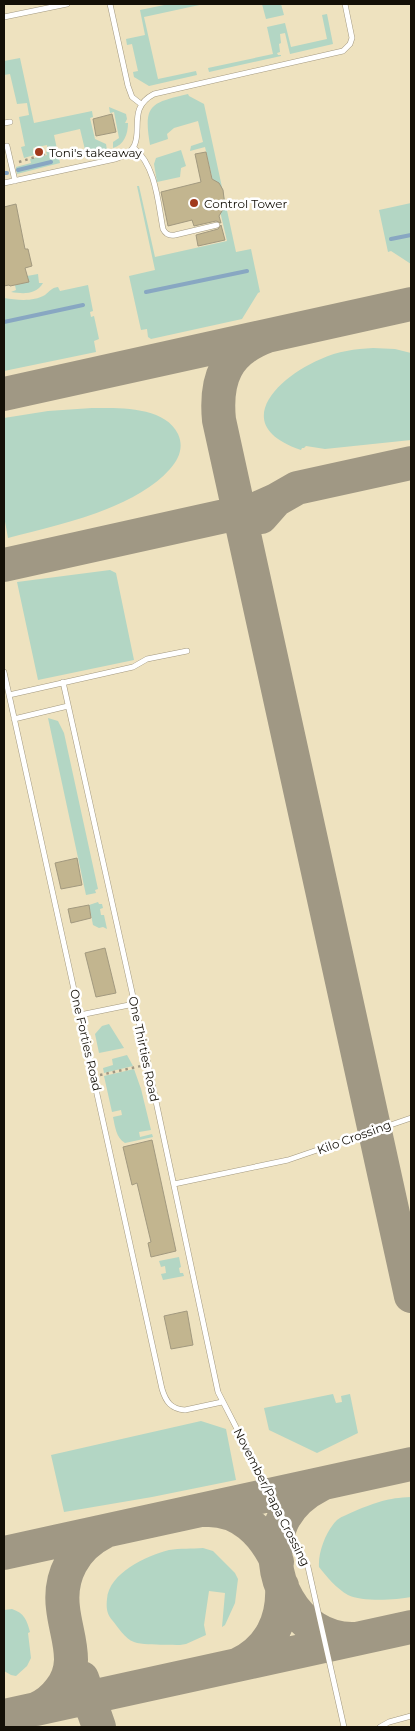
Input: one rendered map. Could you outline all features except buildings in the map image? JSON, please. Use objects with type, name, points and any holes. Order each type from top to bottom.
[{"type":"lane","points":[[4,18],[67,4]]},
{"type":"lane","points":[[110,4],[128,86],[132,96],[141,104]]},
{"type":"lane","points":[[4,184],[115,159],[127,154],[134,148],[137,113],[141,104],[157,92],[343,51],[350,44],[352,38],[345,4]]},
{"type":"lane","points":[[4,123],[10,122]]},
{"type":"lane","points":[[7,146],[15,181]]},
{"type":"lane","points":[[134,148],[151,174],[166,234],[175,235],[216,225]]},
{"type":"lane","points":[[9,696],[132,667],[146,659],[187,651]]},
{"type":"lane","name":"One Forties Road","points":[[4,672],[162,1390],[165,1399],[171,1406],[185,1410],[222,1402]]},
{"type":"lane","name":"One Thirties Road","points":[[63,682],[148,1064],[218,1392],[229,1414]]},
{"type":"lane","points":[[14,719],[68,706]]},
{"type":"lane","points":[[80,1016],[134,1004]]},
{"type":"lane","name":"Kilo Crossing","points":[[174,1184],[298,1158],[375,1129],[411,1118]]},
{"type":"lane","name":"November/Papa Crossing","points":[[229,1414],[308,1567],[344,1727]]},
{"type":"lane","points":[[380,1727],[389,1722],[411,1716]]},
{"type":"path","points":[[10,164],[45,154]]},
{"type":"path","points":[[94,1077],[148,1064]]},
{"type":"shaded area","points":[[4,4],[411,4],[411,1727],[4,1727]]},
{"type":"green space","points":[[169,4],[204,4],[144,17],[158,79],[196,71],[197,75],[149,86],[134,77],[133,72],[138,71],[132,44],[127,45],[126,39],[145,35],[140,10]]},
{"type":"green space","points":[[262,4],[281,4],[284,15],[266,19]]},
{"type":"green space","points":[[327,14],[333,44],[290,54],[285,33],[280,34],[280,52],[277,53],[281,56],[209,72],[208,68],[273,54],[267,27],[285,23],[291,47],[327,39],[322,15]]},
{"type":"green space","points":[[20,58],[34,123],[92,111],[93,117],[90,118],[95,139],[106,144],[107,150],[105,153],[87,158],[80,129],[54,135],[60,163],[17,174],[16,167],[31,163],[30,159],[47,155],[46,152],[48,151],[47,145],[33,148],[34,155],[24,158],[21,147],[25,146],[19,117],[29,115],[27,103],[17,104],[10,74],[4,75],[4,61]]},
{"type":"green space","points":[[188,94],[204,104],[236,252],[251,249],[260,292],[242,319],[151,339],[148,337],[147,329],[141,330],[129,276],[155,270],[137,186],[139,186],[155,257],[227,241],[205,147],[190,151],[191,146],[203,142],[198,121],[174,128],[167,134],[168,139],[150,145],[148,121],[152,108],[165,100]]},
{"type":"green space","points":[[109,107],[126,114],[127,119],[125,123],[128,123],[125,138],[117,147],[113,148],[113,142],[119,138],[114,112],[110,113]]},
{"type":"green space","points":[[181,150],[186,166],[181,168],[180,177],[157,182],[154,164],[156,158]]},
{"type":"green space","points":[[411,203],[411,264],[391,251],[388,252],[379,210]]},
{"type":"green space","points":[[38,274],[39,283],[43,283],[37,290],[25,293],[11,292],[16,290],[15,285],[28,282],[27,276]]},
{"type":"green space","points":[[88,285],[93,311],[90,312],[91,317],[94,316],[99,339],[94,341],[96,352],[4,371],[4,298],[30,300],[45,295],[56,287],[60,291]]},
{"type":"green space","points":[[373,348],[395,349],[411,353],[411,440],[325,449],[306,446],[301,450],[279,440],[267,428],[264,416],[267,403],[276,390],[289,378],[304,367],[327,356]]},
{"type":"green space","points":[[92,408],[140,410],[163,418],[172,425],[180,439],[180,453],[176,461],[155,483],[117,505],[72,521],[8,538],[4,516],[4,418],[48,411]]},
{"type":"green space","points":[[110,570],[116,573],[134,660],[38,680],[17,582]]},
{"type":"green space","points":[[48,718],[58,721],[64,733],[98,889],[95,890],[96,893],[86,895]]},
{"type":"green space","points":[[98,902],[102,904],[103,908],[100,909],[101,915],[104,915],[107,929],[93,925],[89,905]]},
{"type":"green space","points":[[109,1024],[124,1048],[99,1053],[95,1034],[102,1026]]},
{"type":"green space","points":[[127,1055],[133,1066],[104,1073],[103,1068],[113,1065],[112,1059]]},
{"type":"green space","points":[[134,1069],[151,1130],[139,1132],[140,1137],[152,1134],[153,1137],[125,1143],[118,1135],[113,1117],[122,1115],[121,1110],[112,1112],[104,1076]]},
{"type":"green space","points":[[179,1257],[180,1273],[183,1273],[184,1276],[163,1280],[161,1274],[166,1273],[165,1266],[161,1267],[159,1261]]},
{"type":"green space","points":[[333,1394],[336,1403],[342,1402],[341,1396],[350,1394],[358,1433],[317,1453],[269,1430],[264,1408]]},
{"type":"green space","points":[[201,1421],[226,1429],[236,1480],[64,1512],[51,1455]]},
{"type":"green space","points":[[411,1497],[411,1597],[370,1600],[348,1595],[332,1582],[319,1567],[321,1548],[333,1525],[343,1516],[376,1503],[389,1499]]},
{"type":"green space","points":[[203,1548],[213,1551],[235,1573],[238,1579],[235,1603],[225,1625],[222,1627],[225,1593],[209,1591],[204,1625],[206,1635],[180,1645],[144,1644],[134,1642],[128,1638],[110,1618],[107,1611],[109,1590],[114,1581],[130,1567],[160,1553],[173,1549]]},
{"type":"green space","points":[[12,1609],[24,1618],[30,1632],[28,1633],[31,1658],[27,1666],[16,1676],[4,1671],[4,1610]]},
{"type":"waterway","points":[[18,170],[51,162]]},
{"type":"waterway","points":[[391,239],[411,235]]},
{"type":"waterway","points":[[146,292],[247,271]]},
{"type":"waterway","points":[[4,322],[83,305]]},
{"type":"taxiway","points":[[4,394],[411,304]]},
{"type":"taxiway","points":[[267,336],[253,342],[242,350],[226,368],[219,392],[219,420],[411,1296]]},
{"type":"taxiway","points":[[261,517],[276,500],[297,488],[411,463]]},
{"type":"taxiway","points":[[4,565],[256,509],[276,500]]},
{"type":"taxiway","points":[[4,1553],[411,1464]]},
{"type":"taxiway","points":[[320,1485],[298,1500],[282,1522],[276,1541],[276,1562],[280,1581],[288,1600],[300,1616],[315,1628],[333,1636],[353,1639]]},
{"type":"taxiway","points":[[205,1510],[218,1510],[229,1513],[249,1524],[265,1541],[277,1562]]},
{"type":"taxiway","points":[[36,1709],[58,1693],[70,1670],[70,1650],[62,1596],[66,1574],[77,1554],[84,1546],[104,1532]]},
{"type":"taxiway","points":[[239,1664],[259,1650],[273,1632],[280,1610],[282,1586]]},
{"type":"taxiway","points":[[4,1716],[411,1627]]},
{"type":"taxiway","points":[[82,1678],[99,1727]]},
{"type":"place","name":"Toni's takeaway","points":[[39,152]]},
{"type":"place","name":"Control Tower","points":[[194,203]]}]
